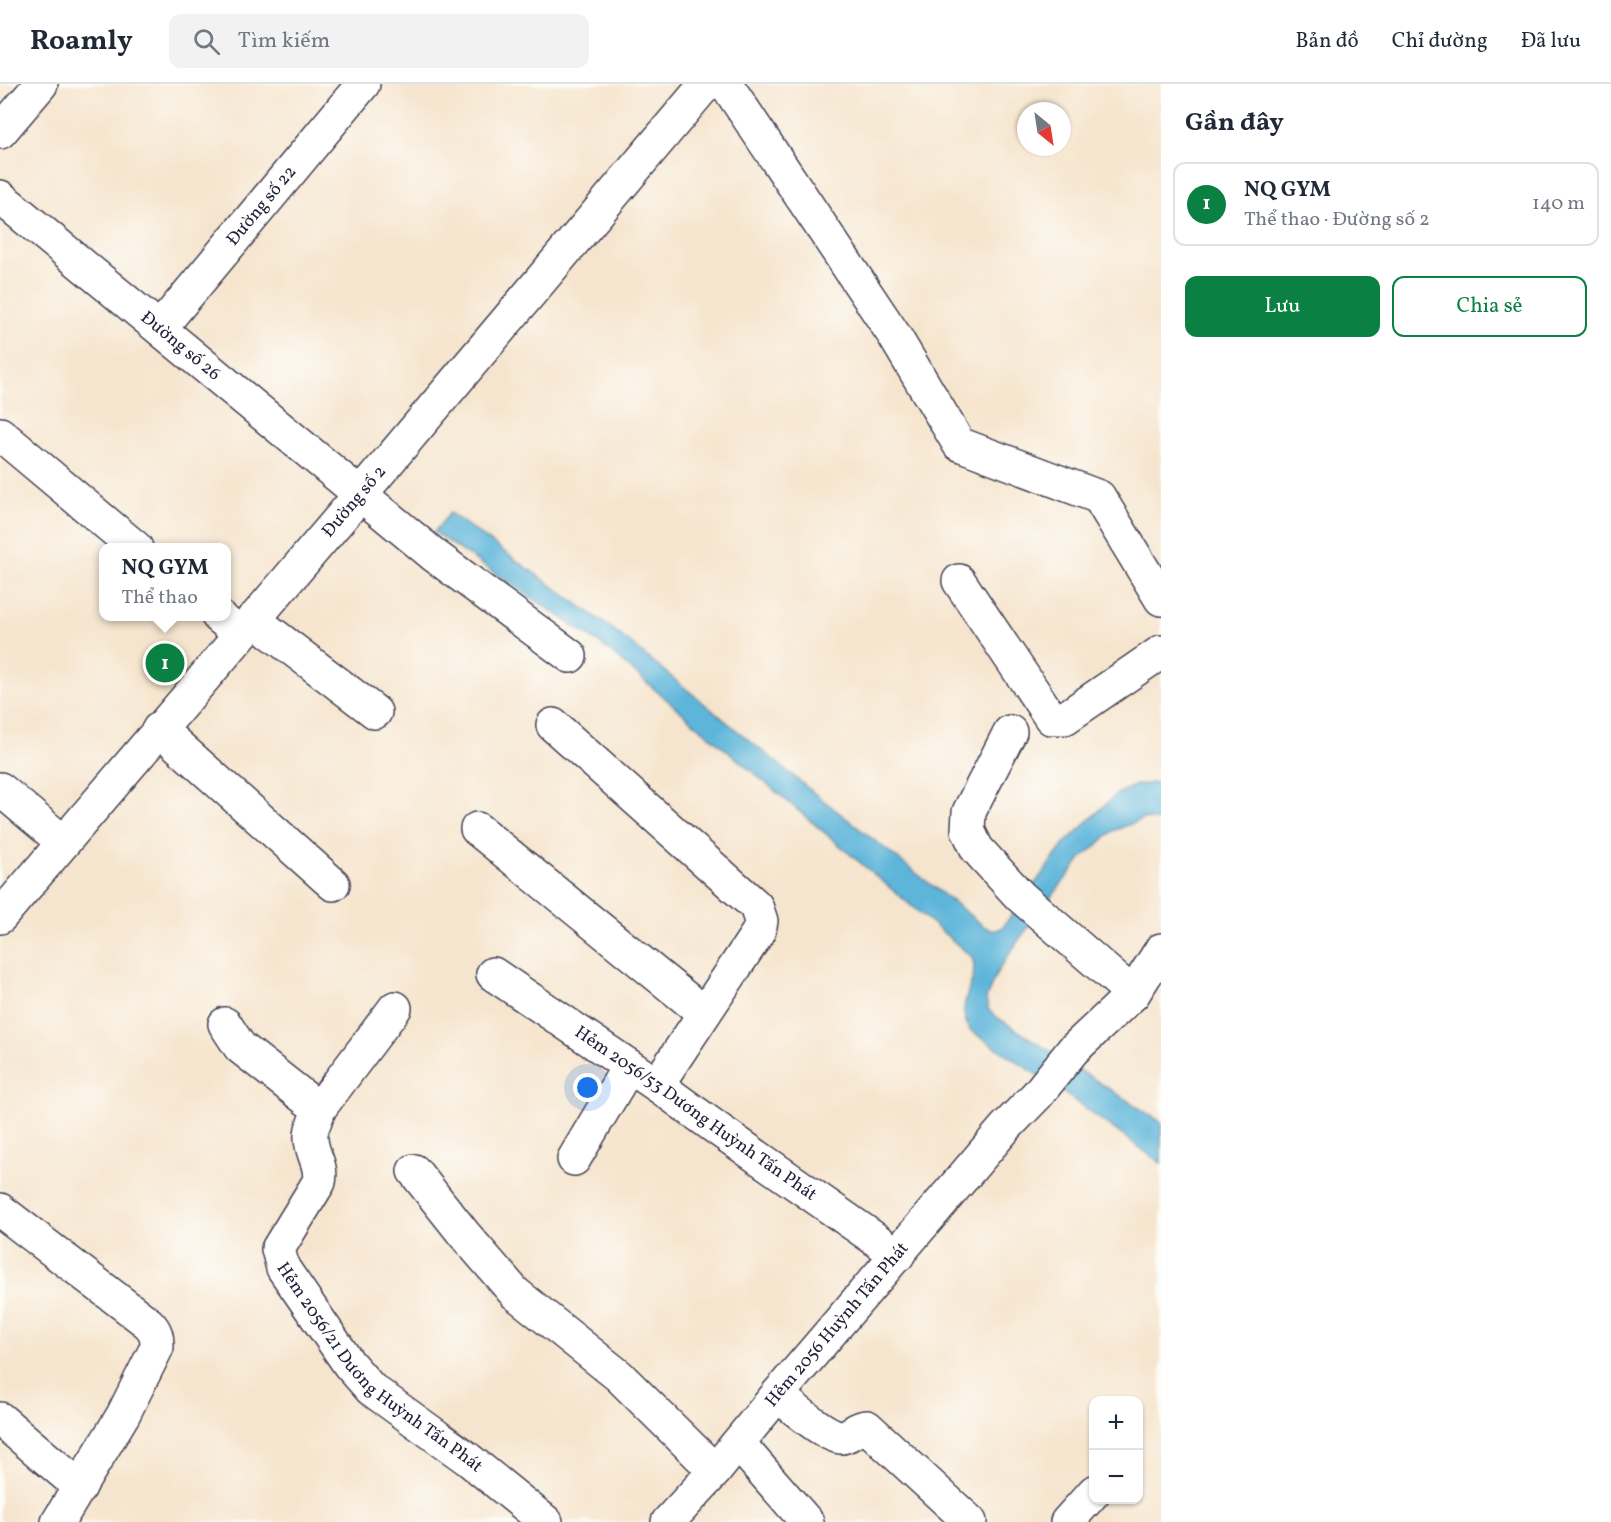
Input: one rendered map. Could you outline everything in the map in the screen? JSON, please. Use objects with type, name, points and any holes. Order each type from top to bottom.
[{"type":"street","points":[[0,132],[41,84]]},
{"type":"street","name":"Đường số 22","points":[[160,328],[363,84]]},
{"type":"street","name":"Đường số 2","points":[[0,917],[159,729],[237,623],[360,495],[706,84]]},
{"type":"street","points":[[726,84],[894,335],[958,444],[1099,496],[1161,598]]},
{"type":"street","name":"Đường số 26","points":[[0,197],[435,556],[570,656]]},
{"type":"street","points":[[0,434],[130,543]]},
{"type":"street","points":[[959,581],[1051,718],[1065,718],[1161,652]]},
{"type":"street","points":[[237,623],[284,644],[375,712]]},
{"type":"street","points":[[553,725],[756,906],[759,913],[759,931],[657,1085]]},
{"type":"street","points":[[159,729],[333,884]]},
{"type":"street","points":[[1010,732],[969,812],[968,830],[977,849],[1020,896],[1132,994]]},
{"type":"street","points":[[0,789],[63,842]]},
{"type":"street","points":[[477,829],[704,1013]]},
{"type":"street","name":"Hẻm 2056 Huỳnh Tấn Phát","points":[[668,1522],[715,1471],[777,1395],[1005,1128],[1037,1095],[1073,1050],[1132,994],[1161,950]]},
{"type":"street","name":"Hẻm 2056/53 Dương Huỳnh Tấn Phát","points":[[493,974],[657,1085],[898,1255]]},
{"type":"street","name":"Hẻm 2056/21 Dương Huỳnh Tấn Phát","points":[[394,1008],[319,1109],[312,1126],[310,1140],[321,1173],[319,1182],[278,1249],[283,1268],[349,1364],[371,1389],[468,1459],[546,1522]]},
{"type":"street","points":[[225,1024],[240,1047],[319,1109]]},
{"type":"street","points":[[574,1159],[629,1066]]},
{"type":"street","points":[[414,1171],[515,1293],[619,1376],[715,1471]]},
{"type":"street","points":[[0,1210],[148,1323],[155,1329],[157,1337],[157,1347],[123,1415],[58,1522]]},
{"type":"street","points":[[777,1395],[832,1436],[844,1437],[857,1429],[867,1427],[970,1522]]},
{"type":"street","points":[[0,1419],[80,1487]]},
{"type":"street","points":[[738,1443],[807,1522]]},
{"type":"street","points":[[1067,1522],[1089,1498]]},
{"type":"water","points":[[450,513],[614,630],[814,793],[993,931],[1002,928],[1065,843],[1117,794],[1136,785],[1161,784],[1161,821],[1143,819],[1113,831],[1080,860],[1020,938],[996,974],[986,999],[988,1009],[998,1018],[1161,1122],[1161,1163],[1061,1091],[970,1030],[965,1020],[964,1010],[973,975],[972,957],[602,645],[434,532]]},
{"type":"place","name":"NQ GYM","points":[[165,663]]}]
